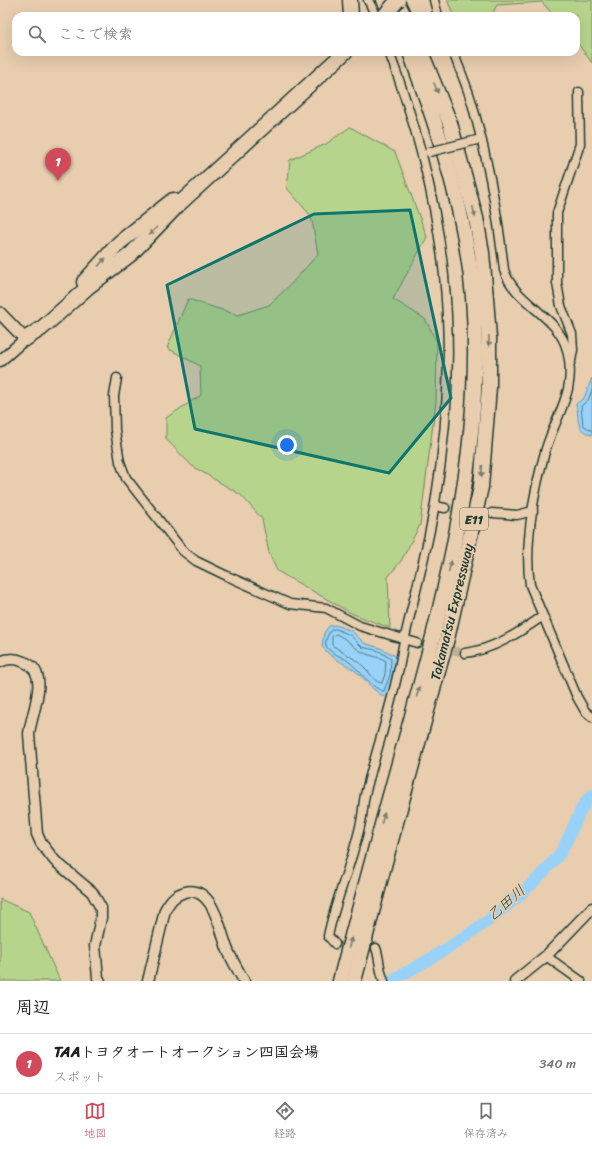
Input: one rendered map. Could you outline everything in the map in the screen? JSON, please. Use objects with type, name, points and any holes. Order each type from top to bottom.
[{"type":"highway","points":[[350,0],[351,12]]},
{"type":"highway","points":[[384,0],[390,12]]},
{"type":"highway","points":[[387,12],[397,0],[402,12]]},
{"type":"highway","points":[[25,339],[82,285],[119,243],[173,199],[330,56]]},
{"type":"highway","points":[[25,339],[42,328],[88,287],[131,254],[178,205],[341,56]]},
{"type":"highway","name":"Takamatsu Expressway","points":[[340,981],[371,861],[435,633],[454,545],[471,429],[475,385],[473,296],[462,221],[450,170],[411,56]]},
{"type":"highway","name":"Takamatsu Expressway","points":[[354,981],[452,620],[481,487],[489,387],[489,338],[486,298],[482,253],[476,218],[450,123],[424,56]]},
{"type":"main road","points":[[0,313],[25,339]]},
{"type":"street","points":[[368,0],[374,12]]},
{"type":"street","points":[[434,0],[437,12]]},
{"type":"street","points":[[335,944],[328,936],[333,909],[355,846],[364,798],[398,672],[404,638],[435,506],[446,418],[449,339],[444,261],[426,153],[390,56]]},
{"type":"street","points":[[455,56],[473,105],[479,139],[493,193],[504,270],[508,282],[524,300],[552,325],[564,342],[570,365]]},
{"type":"street","points":[[579,92],[580,144],[557,213],[557,283],[561,306],[572,334],[573,350],[570,365],[569,389],[545,451],[533,511],[528,572],[530,585],[577,697],[585,711],[592,717]]},
{"type":"street","points":[[426,153],[479,139]]},
{"type":"street","points":[[0,361],[25,339]]},
{"type":"street","points":[[117,378],[114,396],[115,430],[120,462],[126,478],[183,551],[196,561],[220,573],[290,604],[326,608],[360,626],[417,643]]},
{"type":"street","points":[[435,506],[445,508]]},
{"type":"street","points":[[492,513],[517,515],[533,511]]},
{"type":"street","points":[[465,653],[484,649],[523,629],[543,616]]},
{"type":"street","points":[[0,662],[11,659],[22,661],[34,669],[38,675],[38,695],[30,721],[28,734],[37,834],[46,850],[92,892],[101,908],[101,918],[95,946],[98,978],[100,981]]},
{"type":"street","points":[[148,981],[170,900],[178,895],[194,892],[202,896],[215,913],[227,949],[244,981]]},
{"type":"street","points":[[515,981],[546,956],[592,908]]},
{"type":"street","points":[[376,948],[380,959],[380,972],[384,981]]},
{"type":"street","points":[[546,956],[581,981]]},
{"type":"highlighted area","points":[[410,210],[451,398],[389,473],[195,429],[167,285],[314,214]]},
{"type":"green space","points":[[447,0],[592,0],[592,63],[580,46],[580,12],[551,12],[542,2],[497,5],[493,12],[452,12]]},
{"type":"green space","points":[[350,127],[395,152],[427,237],[393,299],[425,319],[437,342],[436,401],[420,525],[401,561],[388,577],[390,628],[353,614],[277,571],[269,553],[262,519],[241,495],[192,466],[166,439],[166,418],[201,395],[200,366],[167,348],[188,299],[238,315],[269,305],[292,283],[318,254],[311,216],[287,188],[290,160],[326,144]]},
{"type":"green space","points":[[0,899],[29,912],[60,981],[0,981]]},
{"type":"water","points":[[592,378],[592,435],[586,433],[580,427],[576,404],[584,398]]},
{"type":"water","points":[[336,625],[352,631],[364,643],[380,648],[396,656],[395,672],[392,683],[388,693],[384,697],[359,674],[334,658],[322,646],[324,633],[329,626]]},
{"type":"waterway","name":"乙田川","points":[[390,981],[413,969],[458,941],[502,910],[522,893],[558,856],[563,849],[583,806],[592,795]]},
{"type":"tunnel","points":[[445,508],[492,513]]},
{"type":"tunnel","points":[[417,643],[465,653]]},
{"type":"tunnel","points":[[335,944],[376,948]]},
{"type":"place","name":"TAAトヨタオートオークション四国会場","points":[[58,181]]}]
